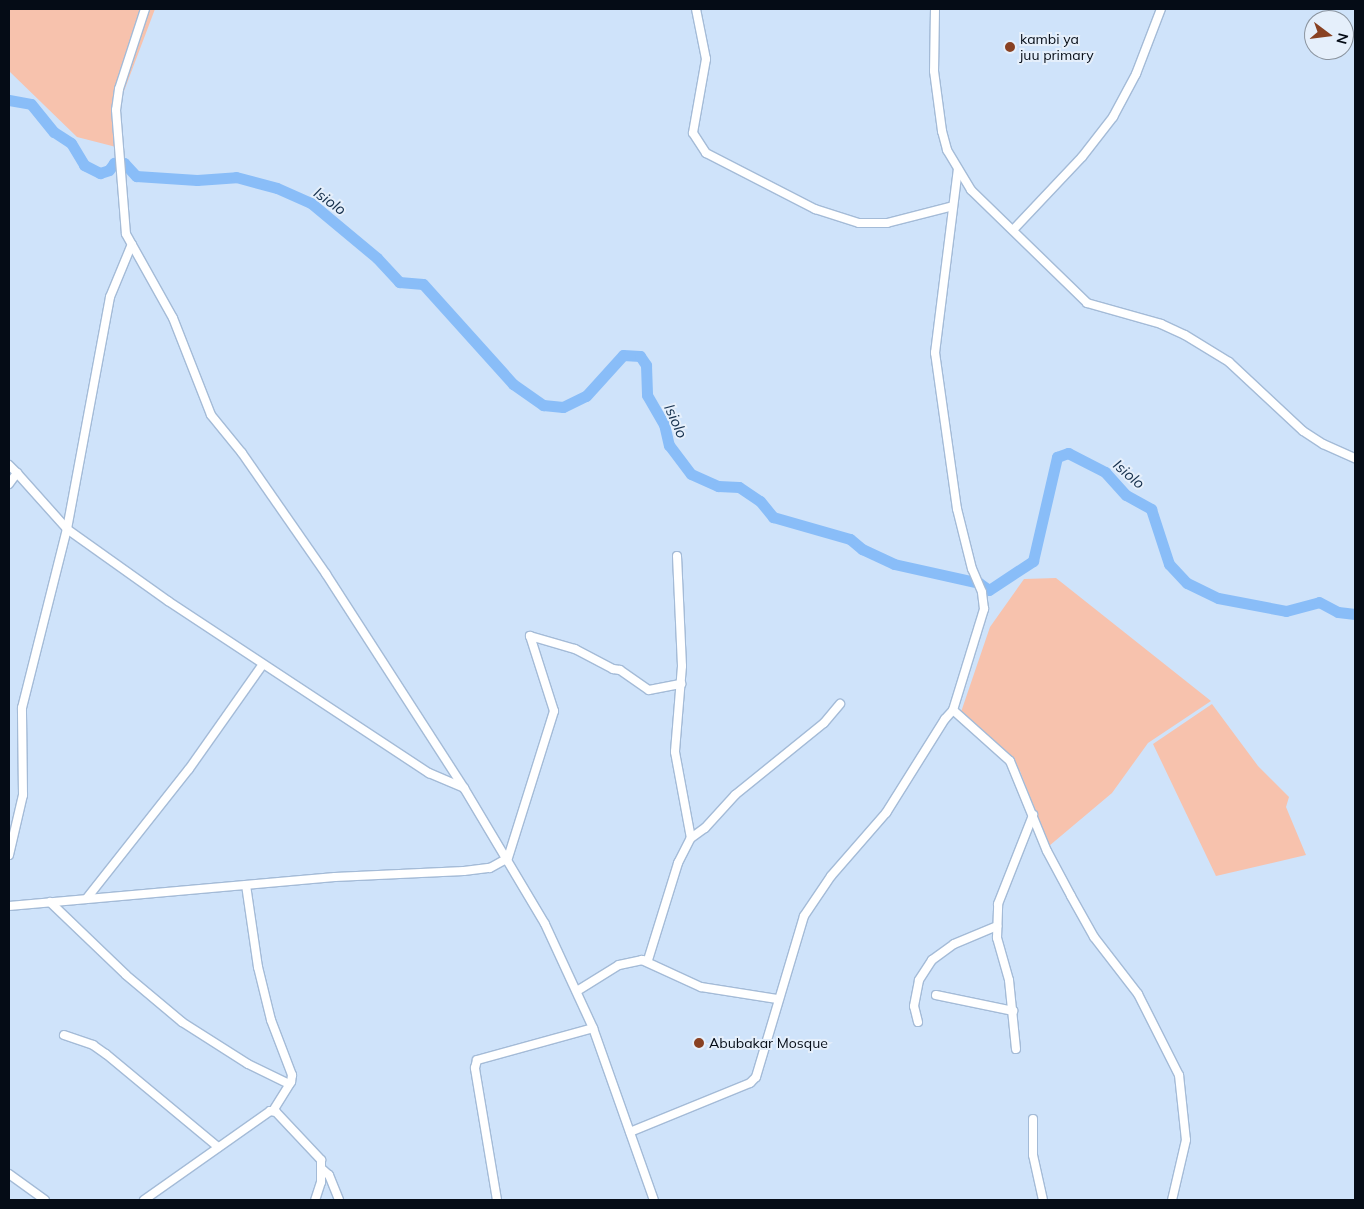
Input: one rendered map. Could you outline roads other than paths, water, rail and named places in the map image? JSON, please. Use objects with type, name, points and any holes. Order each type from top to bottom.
[{"type":"street","points":[[144,9],[118,89],[116,110],[122,222],[183,340],[197,384],[211,415],[242,453],[326,574],[464,788],[545,924],[593,1028],[654,1200]]},
{"type":"street","points":[[696,9],[706,59],[693,133],[706,153],[783,194],[852,222],[887,223],[953,206]]},
{"type":"street","points":[[936,9],[934,71],[937,103],[947,150],[971,190],[1087,303],[1161,324],[1185,335],[1229,362],[1303,431],[1323,444],[1355,458]]},
{"type":"street","points":[[1013,230],[1082,157],[1113,118],[1136,74],[1162,9]]},
{"type":"street","points":[[630,1132],[750,1083],[760,1070],[777,999],[804,916],[816,897],[886,813],[944,719],[953,710],[984,609],[982,592],[972,569],[957,510],[937,380],[936,333],[958,169]]},
{"type":"street","points":[[9,854],[23,795],[22,708],[67,529],[97,352],[110,298],[132,244]]},
{"type":"street","points":[[9,465],[67,529],[263,664],[429,773],[464,788]]},
{"type":"street","points":[[9,484],[17,473]]},
{"type":"street","points":[[677,556],[682,622],[681,684],[674,752],[691,838]]},
{"type":"street","points":[[9,906],[246,885],[490,868],[507,860],[554,712],[530,636],[575,649],[612,669],[620,670],[649,690],[681,684]]},
{"type":"street","points":[[87,898],[189,769],[263,664]]},
{"type":"street","points":[[648,960],[678,863],[691,838],[705,828],[735,795],[824,723],[840,704]]},
{"type":"street","points":[[953,710],[1010,761],[1047,851],[1085,921],[1138,994],[1179,1075],[1186,1140],[1172,1200]]},
{"type":"street","points":[[1016,1049],[1009,980],[997,938],[998,904],[1033,815]]},
{"type":"street","points":[[144,1200],[218,1147],[273,1111],[289,1084],[292,1075],[271,1020],[258,967],[246,885]]},
{"type":"street","points":[[50,902],[126,975],[182,1022],[248,1064],[289,1084]]},
{"type":"street","points":[[918,1022],[914,1006],[919,980],[932,960],[954,944],[997,926]]},
{"type":"street","points":[[577,991],[619,965],[648,960],[673,976],[701,987],[777,999]]},
{"type":"street","points":[[936,995],[1013,1010]]},
{"type":"street","points":[[497,1200],[476,1068],[477,1060],[593,1028]]},
{"type":"street","points":[[64,1035],[93,1045],[112,1058],[218,1147]]},
{"type":"street","points":[[273,1111],[321,1160],[322,1169],[315,1200]]},
{"type":"street","points":[[1033,1119],[1033,1155],[1043,1200]]},
{"type":"street","points":[[322,1169],[329,1175],[339,1200]]},
{"type":"street","points":[[9,1174],[45,1200]]},
{"type":"waterway","name":"Isiolo","points":[[9,100],[31,104],[54,132],[71,143],[84,165],[100,173],[109,170],[114,163],[124,163],[136,176],[197,180],[236,177],[277,188],[311,203],[377,258],[399,282],[423,284],[513,384],[543,405],[563,407],[586,396],[623,355],[640,356],[646,365],[647,395],[664,424],[669,445],[691,474],[718,486],[739,487],[760,501],[773,517],[850,539],[862,549],[894,564],[979,583],[989,590],[1033,561],[1057,457],[1068,453],[1105,472],[1126,495],[1151,509],[1169,564],[1187,583],[1218,598],[1286,611],[1319,602],[1338,612],[1355,614]]},
{"type":"place","name":"kambi ya juu primary","points":[[1010,47]]},
{"type":"place","name":"Abubakar Mosque","points":[[699,1043]]}]
